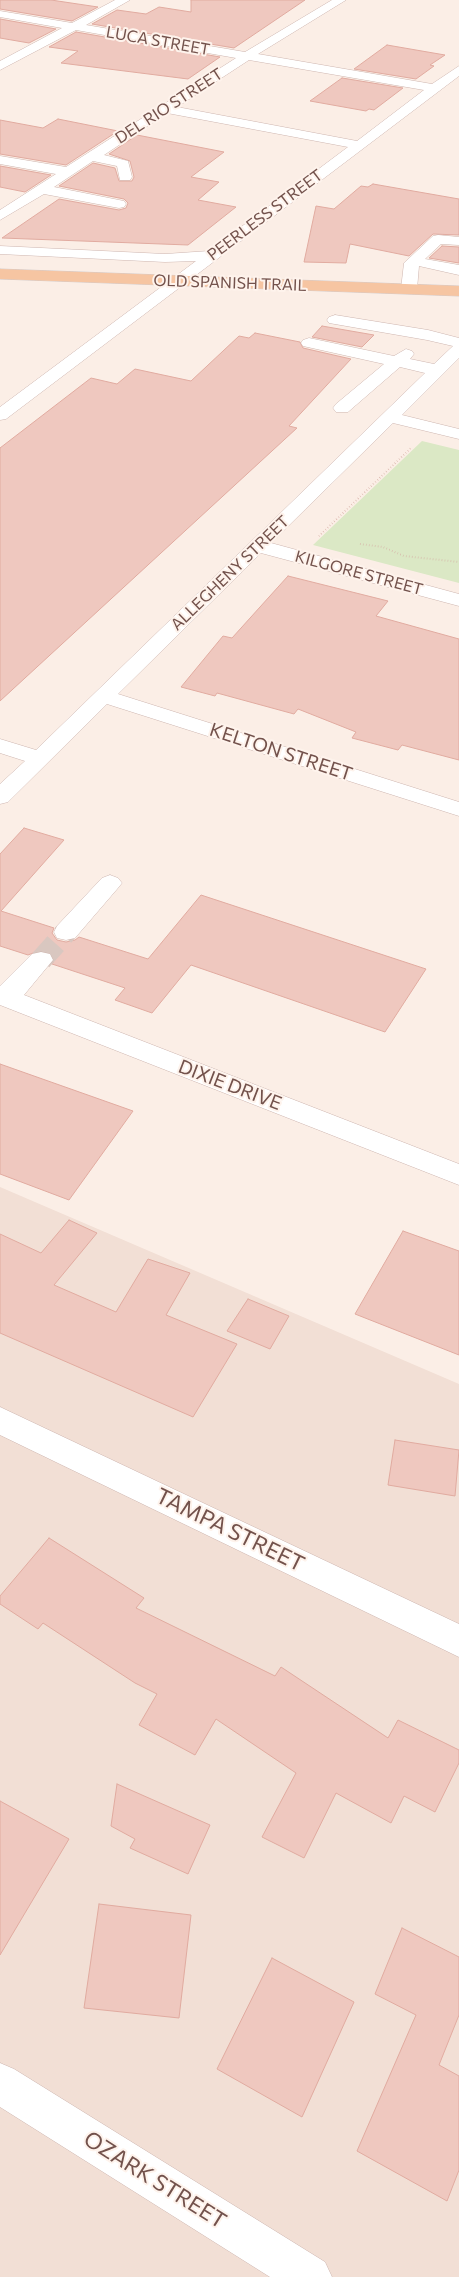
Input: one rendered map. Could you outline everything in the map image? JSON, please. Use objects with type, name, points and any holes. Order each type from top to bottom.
[{"type":"main road","name":"OLD SPANISH TRAIL","points":[[0,274],[459,291]]},
{"type":"main road","name":"OLD SPANISH TRAIL","points":[[135,298],[184,299]]},
{"type":"street","points":[[0,66],[124,0]]},
{"type":"street","name":"DEL RIO STREET","points":[[0,216],[247,56],[340,0]]},
{"type":"street","name":"LUCA STREET","points":[[0,14],[434,88]]},
{"type":"street","name":"PEERLESS STREET","points":[[0,415],[434,88],[457,74]]},
{"type":"street","points":[[166,109],[359,145]]},
{"type":"street","points":[[91,157],[112,160],[123,164],[125,177]]},
{"type":"street","points":[[0,160],[68,172]]},
{"type":"street","points":[[41,189],[119,204]]},
{"type":"street","points":[[409,289],[412,263],[414,261],[438,240],[459,241]]},
{"type":"street","points":[[0,250],[166,258],[213,255]]},
{"type":"street","points":[[40,276],[54,253]]},
{"type":"street","points":[[414,261],[459,270]]},
{"type":"street","points":[[337,312],[428,335],[453,356],[396,362],[309,343],[337,312]]},
{"type":"street","points":[[342,408],[428,335]]},
{"type":"street","name":"ALLEGHENY STREET","points":[[0,797],[102,696],[259,546],[388,405],[453,356]]},
{"type":"street","points":[[359,393],[388,405],[432,428],[459,434]]},
{"type":"street","name":"KILGORE STREET","points":[[259,546],[459,600]]},
{"type":"street","name":"KELTON STREET","points":[[102,696],[459,809]]},
{"type":"street","points":[[0,746],[39,758]]},
{"type":"street","points":[[66,932],[110,883]]},
{"type":"street","points":[[3,997],[41,960]]},
{"type":"street","name":"DIXIE DRIVE","points":[[3,997],[459,1175]]},
{"type":"street","name":"TAMPA STREET","points":[[0,1420],[459,1641]]},
{"type":"street","name":"OZARK STREET","points":[[0,2083],[310,2277]]},
{"type":"path","points":[[298,557],[432,428]]},
{"type":"shaded area","points":[[0,1187],[459,1384],[459,2277],[0,2277]]},
{"type":"green space","points":[[422,441],[459,450],[459,583],[313,545]]},
{"type":"building","points":[[0,0],[51,0],[98,7],[72,21],[0,9]]},
{"type":"building","points":[[191,0],[305,0],[234,48],[92,24],[117,10],[146,14],[159,7],[191,12]]},
{"type":"building","points":[[0,19],[56,29],[29,43],[0,38]]},
{"type":"building","points":[[76,32],[220,57],[188,79],[61,63],[78,51],[49,47]]},
{"type":"building","points":[[387,45],[445,55],[430,65],[434,66],[416,79],[354,69]]},
{"type":"building","points":[[342,78],[403,88],[374,110],[369,109],[366,111],[310,101]]},
{"type":"building","points":[[58,119],[118,131],[66,165],[0,154],[0,120],[43,128]]},
{"type":"building","points":[[137,135],[224,152],[191,177],[219,182],[198,200],[236,207],[188,245],[2,238],[59,199],[119,210],[126,208],[128,203],[124,199],[59,186],[93,163],[115,168],[119,181],[132,181],[134,177],[130,161],[109,154]]},
{"type":"building","points":[[0,166],[51,175],[25,192],[0,187]]},
{"type":"building","points":[[373,184],[459,199],[459,235],[433,234],[409,256],[350,244],[346,263],[304,262],[316,206],[334,209],[361,186],[368,187]]},
{"type":"building","points":[[442,246],[459,247],[459,263],[429,258]]},
{"type":"building","points":[[322,326],[374,335],[362,347],[312,337]]},
{"type":"building","points":[[255,333],[300,342],[303,348],[351,359],[289,426],[297,428],[0,701],[0,448],[91,378],[117,384],[135,369],[191,381],[239,336],[249,338]]},
{"type":"building","points":[[288,576],[388,601],[376,616],[459,639],[459,760],[402,745],[398,750],[352,738],[356,732],[298,709],[294,714],[217,693],[215,696],[181,687],[223,636],[232,638]]},
{"type":"building","points":[[24,828],[64,840],[1,911],[54,928],[52,933],[57,940],[66,942],[79,937],[148,959],[201,895],[426,969],[385,1032],[191,965],[152,1013],[115,1000],[125,988],[52,964],[55,959],[50,952],[41,950],[28,955],[0,946],[0,854]]},
{"type":"building","points":[[0,1064],[133,1111],[69,1200],[0,1174]]},
{"type":"building","points":[[69,1220],[97,1233],[54,1285],[116,1312],[148,1259],[190,1273],[166,1315],[237,1344],[193,1417],[0,1333],[0,1234],[41,1253]]},
{"type":"building","points":[[403,1231],[459,1251],[459,1355],[355,1314]]},
{"type":"building","points":[[248,1299],[289,1316],[270,1349],[227,1331]]},
{"type":"building","points":[[395,1440],[459,1450],[455,1496],[388,1485]]},
{"type":"building","points":[[49,1538],[144,1598],[136,1608],[275,1676],[281,1667],[388,1738],[398,1720],[459,1750],[459,1763],[435,1812],[404,1796],[391,1823],[336,1793],[304,1858],[262,1837],[296,1773],[216,1719],[195,1755],[139,1725],[157,1694],[135,1683],[43,1623],[38,1629],[0,1604],[0,1596]]},
{"type":"building","points":[[117,1784],[210,1825],[188,1874],[130,1848],[135,1839],[111,1826]]},
{"type":"building","points":[[0,1801],[69,1839],[0,1955]]},
{"type":"building","points":[[99,1904],[191,1915],[179,2018],[84,2008]]},
{"type":"building","points":[[402,1928],[459,1957],[459,2015],[439,2065],[459,2076],[459,2170],[447,2201],[357,2151],[416,2015],[375,1994]]},
{"type":"building","points":[[272,1958],[354,2002],[302,2117],[217,2069]]},
{"type":"tunnel","points":[[41,960],[66,932]]}]
